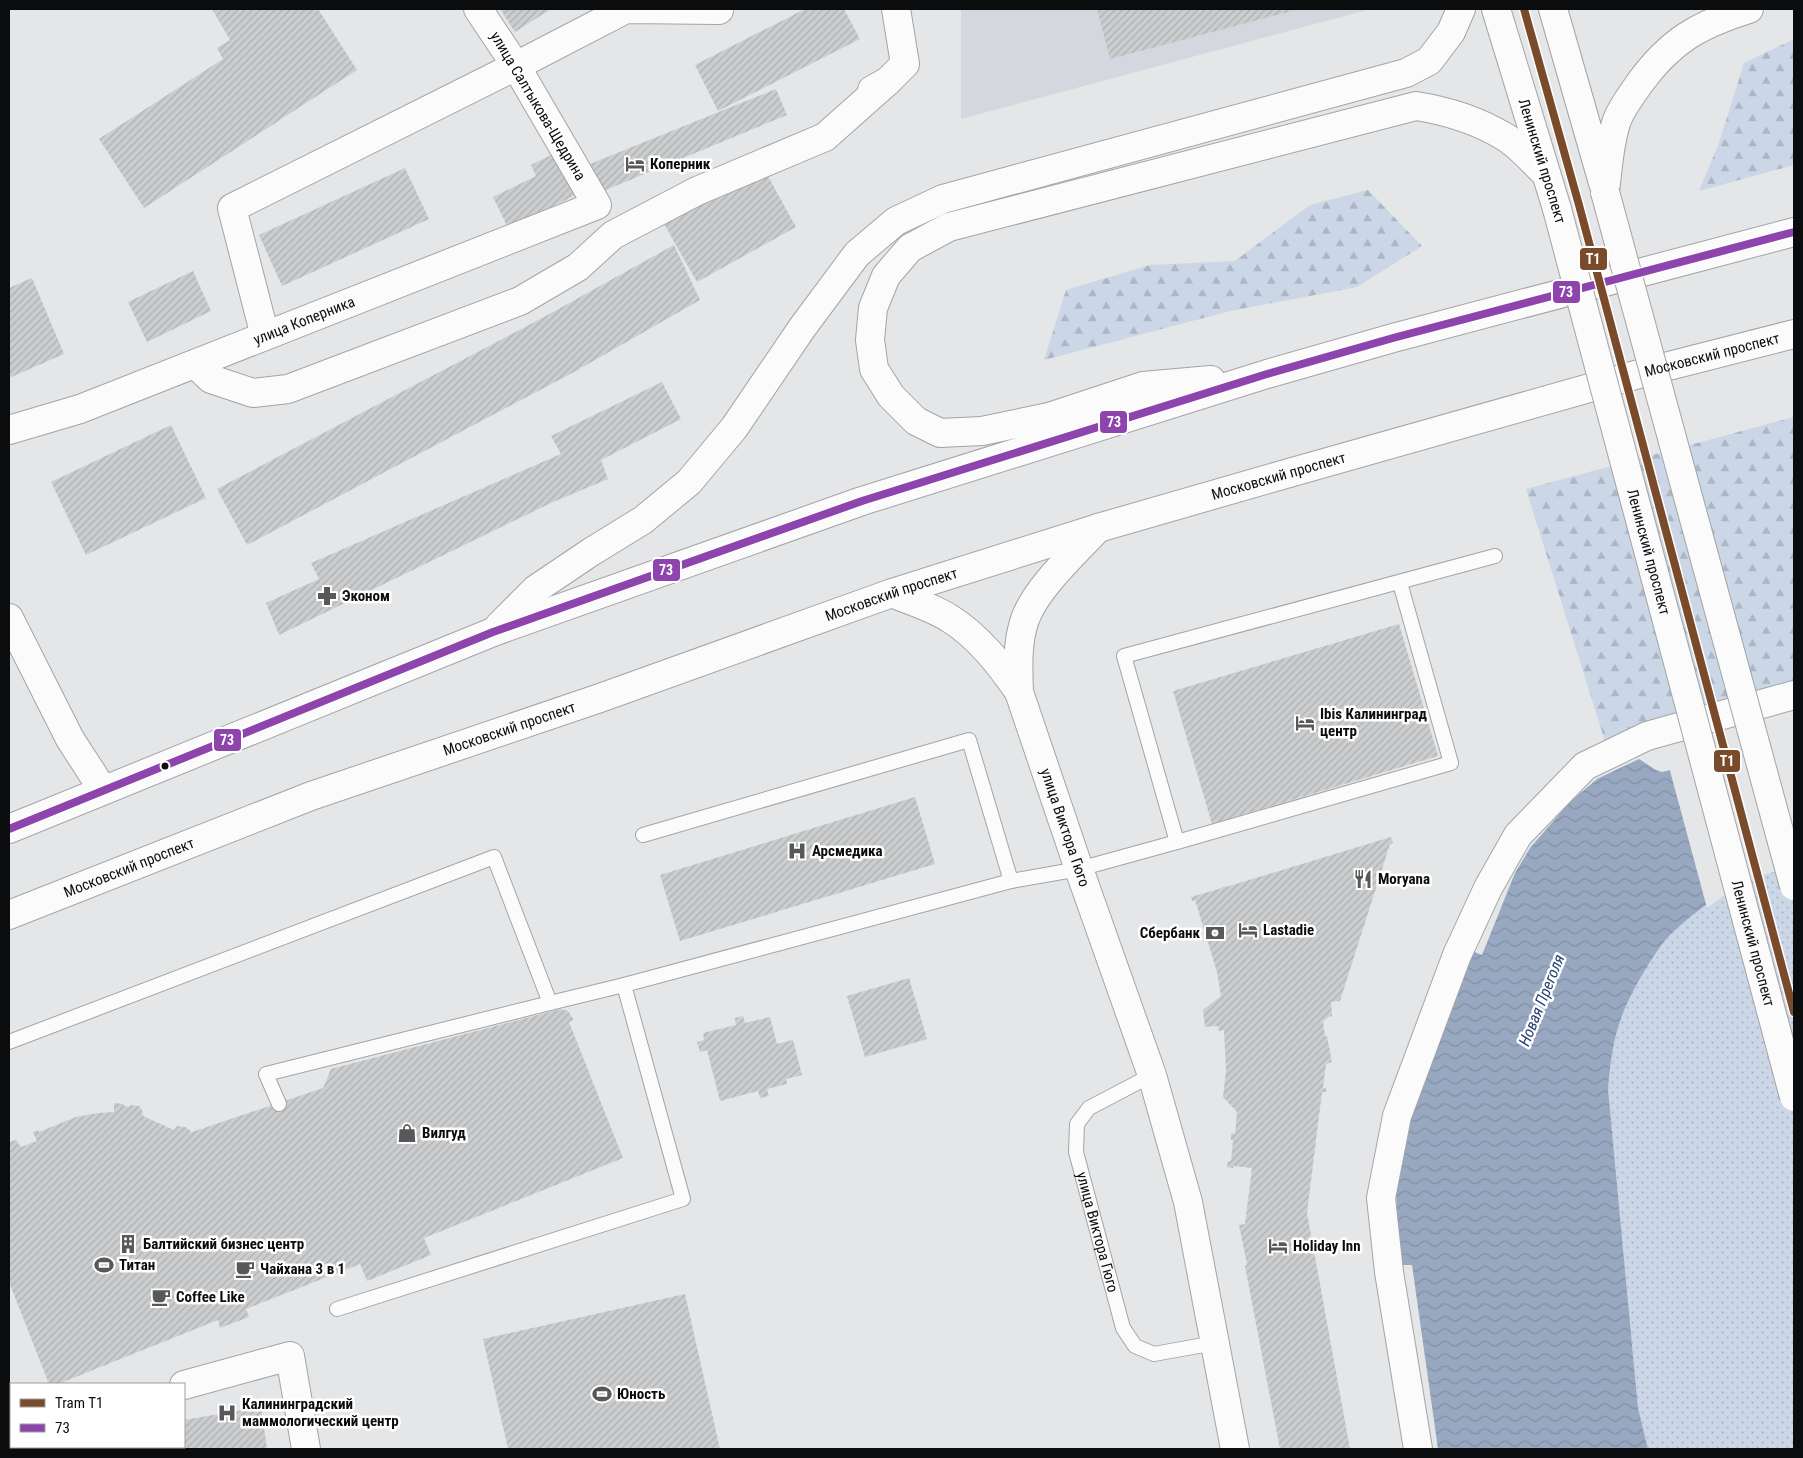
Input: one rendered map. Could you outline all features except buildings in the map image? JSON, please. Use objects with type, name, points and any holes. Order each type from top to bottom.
[{"type":"main road","name":"улица Салтыкова-Щедрина","points":[[478,9],[516,66],[597,205]]},
{"type":"main road","points":[[195,364],[211,379],[253,393],[288,389],[520,300],[578,267],[613,235],[697,191],[825,137],[905,64],[896,9]]},
{"type":"main road","points":[[492,632],[536,589],[643,520],[689,482],[734,428],[802,328],[857,254],[896,221],[943,200],[1406,73],[1429,61],[1451,32],[1460,9]]},
{"type":"main road","name":"Ленинский проспект","points":[[1496,9],[1557,209],[1794,1097]]},
{"type":"main road","points":[[1553,9],[1605,192],[1794,886]]},
{"type":"main road","points":[[1605,192],[1617,120],[1626,101],[1649,70],[1671,46],[1707,23],[1749,9]]},
{"type":"main road","points":[[266,336],[232,208],[626,10],[719,10]]},
{"type":"main road","points":[[830,113],[888,81]]},
{"type":"main road","points":[[1267,374],[1143,386],[1049,417],[982,431],[940,433],[916,421],[891,396],[874,370],[870,340],[873,308],[886,276],[910,248],[949,227],[1416,106],[1446,111],[1474,121],[1506,138],[1546,174]]},
{"type":"main road","name":"улица Коперника","points":[[9,430],[80,409],[597,205]]},
{"type":"main road","points":[[9,830],[492,632],[862,502],[1267,374],[1402,335],[1794,232]]},
{"type":"main road","name":"Московский проспект","points":[[9,915],[311,796],[600,698],[892,593],[1098,528],[1644,373],[1794,334]]},
{"type":"main road","name":"улица Виктора Гюго","points":[[1019,692],[1018,658],[1025,620],[1050,579],[1098,528]]},
{"type":"main road","name":"улица Виктора Гюго","points":[[892,593],[948,617],[967,631],[1002,668],[1019,692],[1152,1075],[1188,1202],[1235,1449]]},
{"type":"main road","points":[[9,618],[70,739],[103,790]]},
{"type":"main road","points":[[1416,1437],[1389,1272],[1381,1198],[1397,1116],[1456,955],[1488,888],[1518,835],[1584,766],[1648,736],[1794,694]]},
{"type":"main road","points":[[185,1385],[290,1356],[306,1449]]},
{"type":"lane","points":[[1177,842],[1124,656],[1495,556]]},
{"type":"lane","points":[[279,1104],[266,1074],[624,985],[1010,880],[1079,869],[1451,763],[1400,583]]},
{"type":"lane","points":[[643,834],[970,740],[1010,880]]},
{"type":"lane","points":[[9,1042],[494,856],[550,1003]]},
{"type":"lane","points":[[337,1309],[683,1199],[624,985]]},
{"type":"lane","name":"улица Виктора Гюго","points":[[1152,1075],[1088,1108],[1077,1124],[1076,1152],[1123,1328],[1135,1346],[1154,1354],[1215,1343]]},
{"type":"shaded area","points":[[961,9],[1371,9],[961,119]]},
{"type":"green space","points":[[1794,39],[1794,165],[1699,191],[1719,143],[1744,63]]},
{"type":"green space","points":[[1368,190],[1422,246],[1357,287],[1230,311],[1044,360],[1066,290],[1150,265],[1235,261],[1310,205]]},
{"type":"green space","points":[[1794,417],[1794,686],[1608,751],[1526,489]]},
{"type":"green space","points":[[1794,863],[1794,1449],[1648,1449],[1638,1408],[1608,1089],[1610,1060],[1615,1032],[1624,1007],[1639,979],[1655,952],[1672,932],[1691,915],[1734,885],[1762,872]]},
{"type":"water","name":"Новая Преголя","points":[[1794,740],[1758,874],[1703,907],[1665,940],[1636,985],[1618,1026],[1615,1040],[1608,1089],[1638,1408],[1648,1449],[1438,1449],[1412,1265],[1401,1265],[1396,1194],[1412,1112],[1472,951],[1482,955],[1515,873],[1530,848],[1569,803],[1597,779],[1639,759],[1662,772]]},
{"type":"pier","points":[[1794,737],[1794,866],[1759,876],[1725,895],[1707,908],[1669,767]]},
{"type":"tram line","name":"T1","points":[[1524,9],[1579,205],[1794,1012]]},
{"type":"transit line","name":"73","points":[[9,829],[493,632],[862,501],[1267,374],[1393,338],[1794,232]]},
{"type":"place","name":"Коперник","points":[[635,164]]},
{"type":"place","name":"Эконом","points":[[327,596]]},
{"type":"place","name":"Ibis Калининград центр","points":[[1305,723]]},
{"type":"place","name":"Арсмедика","points":[[797,851]]},
{"type":"place","name":"Moryana","points":[[1363,879]]},
{"type":"place","name":"Lastadie","points":[[1248,930]]},
{"type":"place","name":"Сбербанк","points":[[1215,933]]},
{"type":"place","name":"Вилгуд","points":[[407,1133]]},
{"type":"place","name":"Балтийский бизнес центр","points":[[128,1244]]},
{"type":"place","name":"Holiday Inn","points":[[1278,1246]]},
{"type":"place","name":"Титан","points":[[104,1265]]},
{"type":"place","name":"Чайхана 3 в 1","points":[[245,1269]]},
{"type":"place","name":"Coffee Like","points":[[161,1297]]},
{"type":"place","name":"Юность","points":[[602,1394]]},
{"type":"place","name":"Калининградский маммологический центр","points":[[227,1413]]}]
